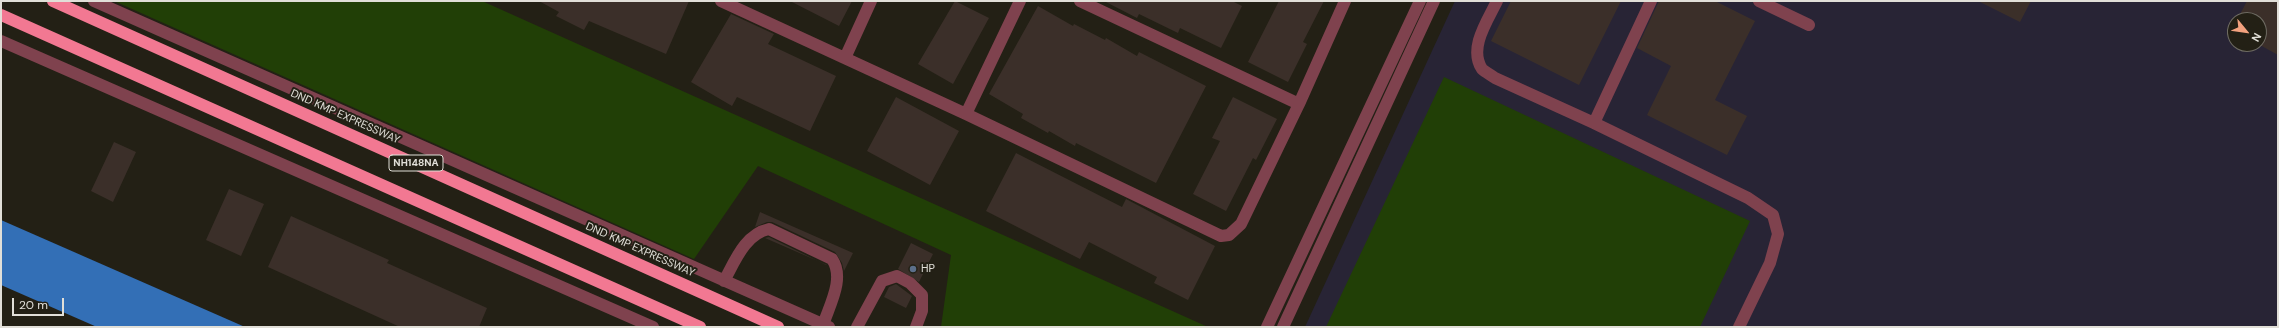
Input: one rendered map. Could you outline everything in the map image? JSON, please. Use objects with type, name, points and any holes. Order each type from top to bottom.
[{"type":"highway","name":"DND KMP EXPRESSWAY","points":[[53,1],[778,327]]},
{"type":"highway","name":"NH148NA","points":[[1,15],[700,327]]},
{"type":"street","points":[[94,1],[724,281],[826,326],[839,276],[837,265],[832,259],[769,229],[760,231],[747,241],[724,281]]},
{"type":"street","points":[[721,1],[966,114],[1221,236],[1229,235],[1240,224],[1299,104],[1345,1]]},
{"type":"street","points":[[845,58],[871,1]]},
{"type":"street","points":[[966,114],[1020,1]]},
{"type":"street","points":[[1080,1],[1299,104]]},
{"type":"street","points":[[1267,327],[1420,1]]},
{"type":"street","points":[[1283,327],[1434,1]]},
{"type":"street","points":[[1497,1],[1479,39],[1477,55],[1482,69],[1495,78],[1594,123],[1748,198],[1773,215],[1778,234],[1770,263],[1739,327]]},
{"type":"street","points":[[1594,123],[1651,1]]},
{"type":"street","points":[[1759,1],[1809,25]]},
{"type":"street","points":[[1,41],[650,326]]},
{"type":"street","points":[[857,327],[882,281],[897,276],[910,283],[922,295],[922,311],[916,327]]},
{"type":"shaded area","points":[[1455,1],[2278,1],[2278,327],[1305,327]]},
{"type":"green space","points":[[114,1],[482,1],[1208,327],[941,327],[951,255],[758,166],[694,259]]},
{"type":"green space","points":[[1444,77],[1750,221],[1700,327],[1326,327]]},
{"type":"water","points":[[1,220],[245,327],[97,327],[1,285]]},
{"type":"building","points":[[539,1],[689,1],[666,54],[589,21],[584,30],[556,16],[559,12]]},
{"type":"building","points":[[790,1],[852,1],[839,26]]},
{"type":"building","points":[[955,1],[989,18],[953,84],[918,64]]},
{"type":"building","points":[[1104,1],[1232,1],[1242,6],[1221,48],[1180,28],[1178,33],[1139,14],[1137,18]]},
{"type":"building","points":[[1279,1],[1324,1],[1303,42],[1307,44],[1288,82],[1248,62]]},
{"type":"building","points":[[1511,1],[1621,1],[1579,85],[1491,41]]},
{"type":"building","points":[[1659,1],[1715,1],[1755,21],[1715,100],[1747,116],[1727,155],[1647,115],[1671,66],[1637,48]]},
{"type":"building","points":[[1978,1],[2031,1],[2020,22]]},
{"type":"building","points":[[2247,1],[2278,1],[2278,55],[2267,49],[2267,12],[2241,12]]},
{"type":"building","points":[[1038,6],[1073,26],[1074,24],[1105,40],[1106,38],[1137,56],[1139,52],[1206,86],[1156,183],[1076,143],[1075,146],[1049,131],[1048,133],[1021,118],[1023,114],[989,94]]},
{"type":"building","points":[[731,14],[774,34],[768,44],[836,76],[810,131],[737,97],[732,106],[691,82]]},
{"type":"building","points":[[896,97],[959,131],[930,185],[867,151]]},
{"type":"building","points":[[1233,97],[1277,119],[1256,160],[1253,158],[1226,211],[1193,194],[1220,141],[1212,138]]},
{"type":"building","points":[[114,142],[136,152],[113,202],[91,191]]},
{"type":"building","points":[[1016,153],[1122,207],[1126,199],[1215,246],[1188,300],[1154,283],[1157,277],[1089,242],[1080,259],[986,211]]},
{"type":"building","points":[[229,189],[264,204],[241,256],[206,240]]},
{"type":"building","points":[[760,212],[853,253],[844,271],[842,263],[835,252],[772,222],[767,222],[755,227]]},
{"type":"building","points":[[291,216],[389,260],[387,263],[487,308],[479,327],[400,327],[268,267]]},
{"type":"building","points":[[769,237],[818,261],[765,238]]},
{"type":"building","points":[[911,243],[933,254],[919,282],[898,269]]},
{"type":"building","points":[[896,284],[912,296],[906,308],[884,297],[889,287]]},
{"type":"place","name":"HP","points":[[913,269]]}]
